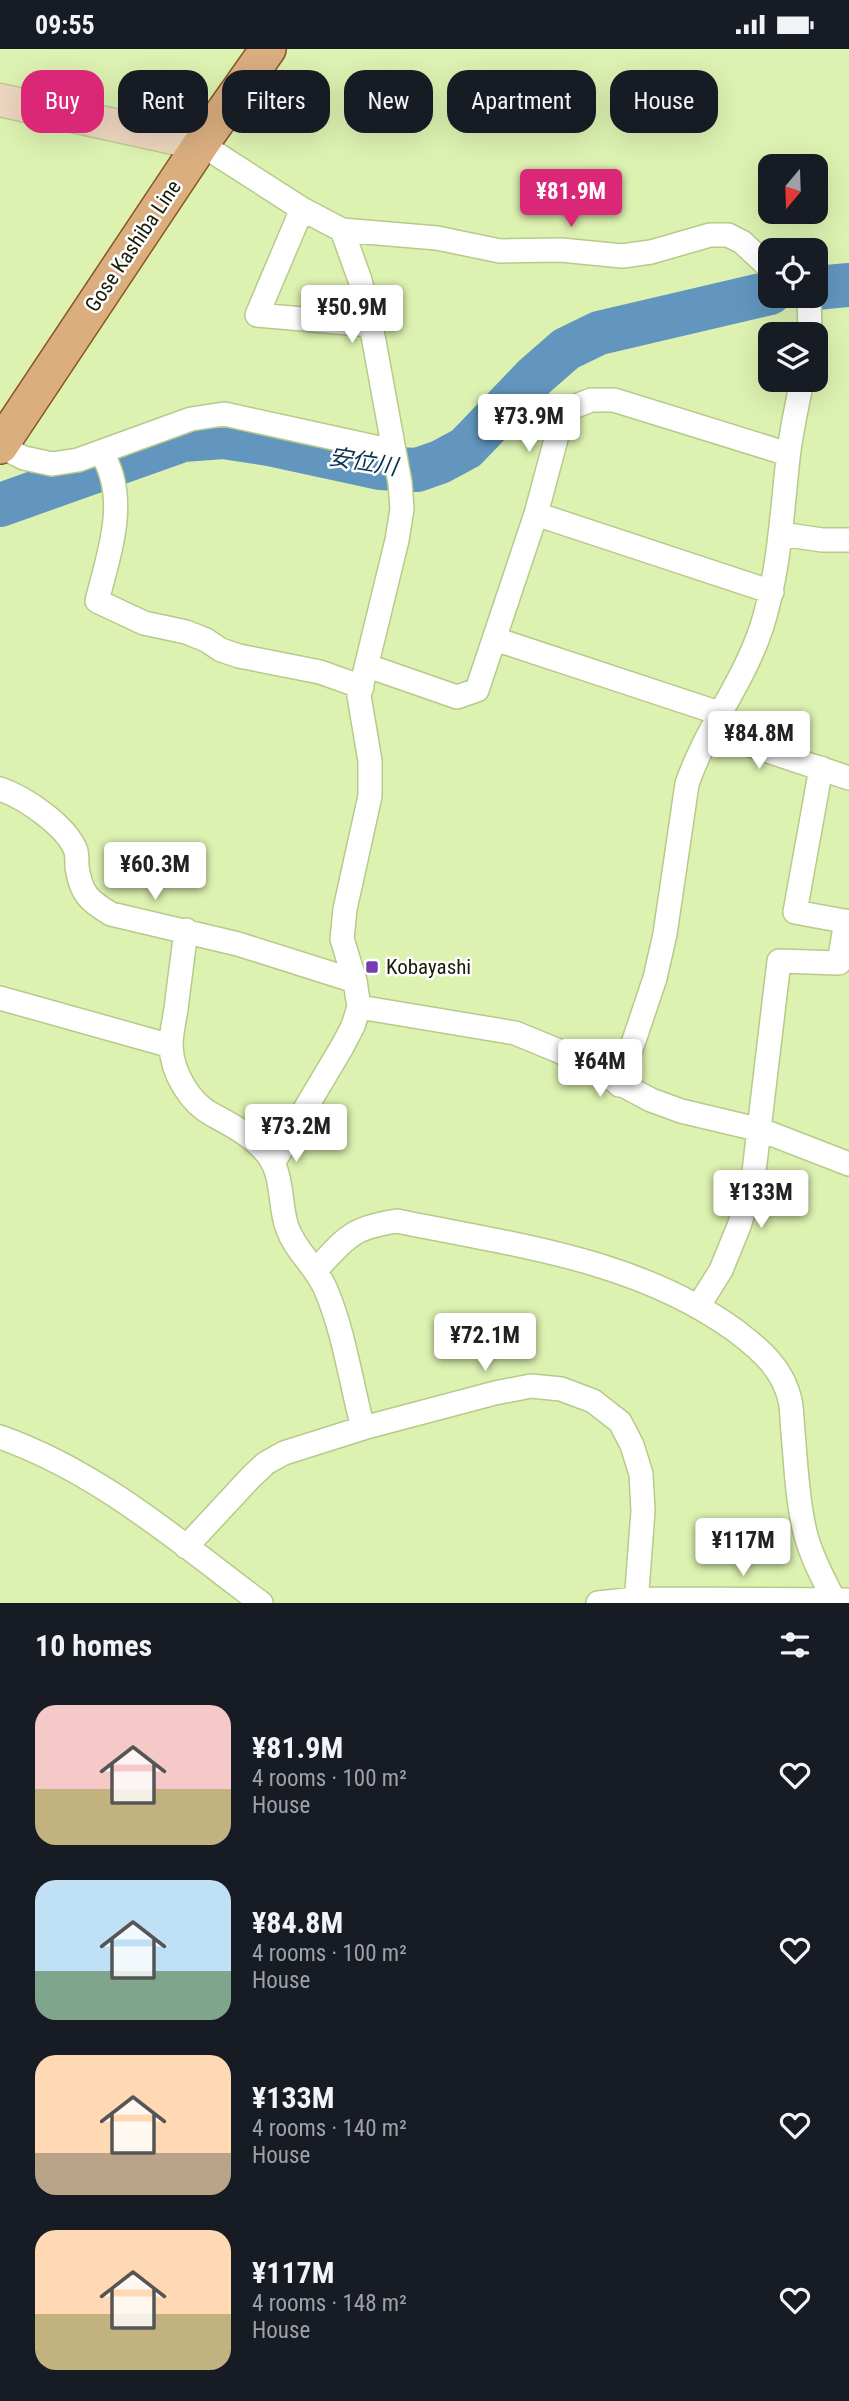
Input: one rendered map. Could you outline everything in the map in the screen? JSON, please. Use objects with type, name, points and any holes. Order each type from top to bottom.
[{"type":"main road","name":"Gose Kashiba Line","points":[[0,446],[201,144],[268,49]]},
{"type":"main road","points":[[0,100],[201,144]]},
{"type":"street","points":[[201,144],[302,209],[342,230],[437,238],[500,251],[561,250],[622,256],[651,252],[710,235],[728,235],[742,242],[758,257]]},
{"type":"street","points":[[302,209],[257,315],[371,325]]},
{"type":"street","points":[[273,1163],[342,1047],[359,1007],[355,981],[342,939],[345,909],[370,796],[370,761],[359,696],[402,509],[400,483],[371,325],[360,280],[342,230]]},
{"type":"street","points":[[619,1085],[655,978],[665,934],[687,784],[693,766],[745,671],[772,591],[788,454],[800,392]]},
{"type":"street","points":[[104,456],[114,484],[116,508],[113,535],[97,601],[144,623],[186,632],[239,656],[320,673],[365,676],[457,697],[477,690],[536,514],[559,428],[570,408],[592,400],[614,400],[788,454]]},
{"type":"street","points":[[0,446],[24,458],[52,464],[104,456],[191,419],[224,414],[393,451]]},
{"type":"street","points":[[536,514],[772,591]]},
{"type":"street","points":[[780,534],[822,540],[849,540]]},
{"type":"street","points":[[495,639],[716,723],[849,778]]},
{"type":"street","points":[[698,1307],[721,1270],[739,1226],[753,1180],[761,1131],[779,961],[839,963],[847,921],[795,912],[821,768]]},
{"type":"street","points":[[0,789],[25,800],[68,837],[76,852],[82,891],[94,904],[111,914],[239,944],[355,981]]},
{"type":"street","points":[[186,930],[171,1046],[176,1073],[189,1093],[208,1112],[256,1143],[273,1163],[282,1191],[286,1226],[297,1249],[325,1286],[363,1428]]},
{"type":"street","points":[[0,998],[171,1046]]},
{"type":"street","points":[[359,1007],[515,1033],[559,1051],[619,1085],[681,1111],[761,1131],[849,1164]]},
{"type":"street","points":[[316,1271],[349,1235],[370,1225],[397,1221],[596,1264],[662,1287],[698,1307],[757,1347],[778,1371],[790,1400],[805,1532],[816,1565],[841,1600]]},
{"type":"street","points":[[186,1547],[266,1463],[284,1453],[363,1428],[495,1393],[531,1386],[561,1389],[593,1401],[620,1422],[642,1473],[643,1511],[636,1601]]},
{"type":"street","points":[[0,1437],[68,1466],[100,1485],[261,1603]]},
{"type":"street","points":[[598,1603],[841,1600]]},
{"type":"waterway","name":"安位川","points":[[828,287],[849,285]]},
{"type":"waterway","name":"安位川","points":[[0,505],[183,440],[223,437],[380,468],[417,470],[440,462],[466,448],[535,376],[566,349],[599,333],[758,296]]},
{"type":"place","name":"Kobayashi","points":[[372,967]]}]
